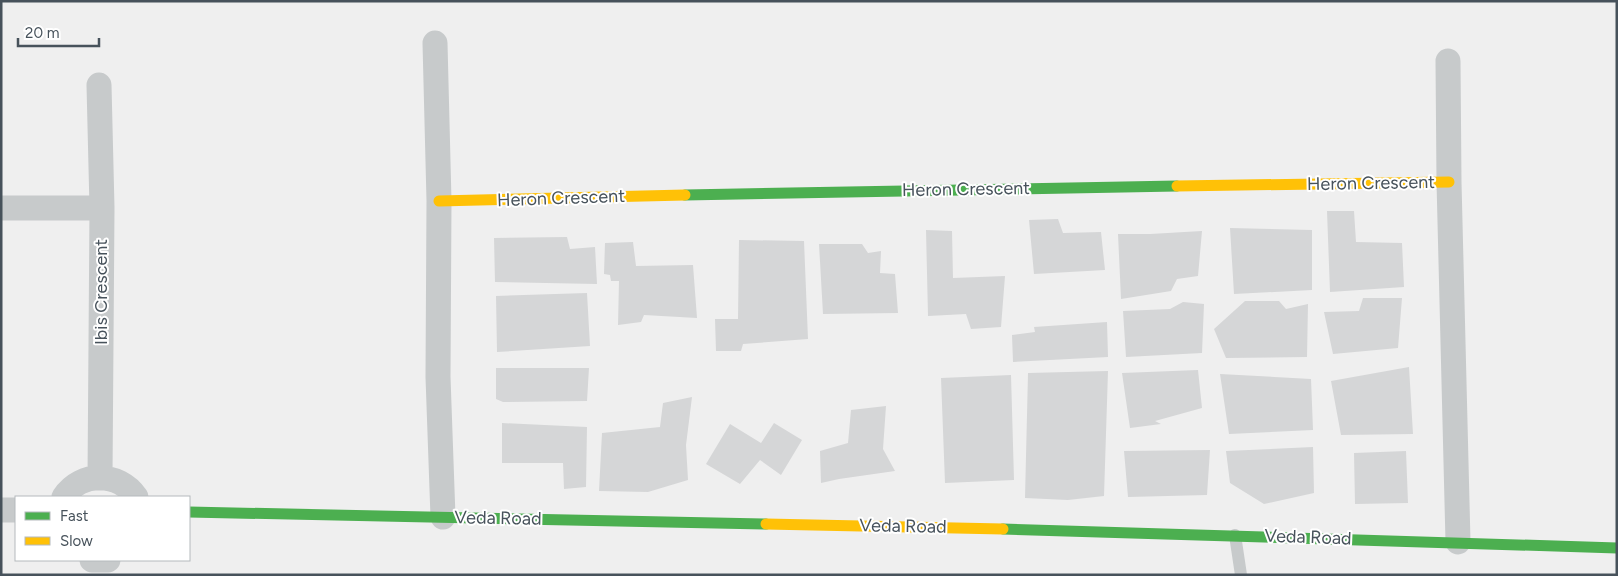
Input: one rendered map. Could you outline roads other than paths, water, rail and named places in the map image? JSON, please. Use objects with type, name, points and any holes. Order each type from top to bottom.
[{"type":"street","points":[[435,43],[439,201],[438,377],[443,517]]},
{"type":"street","points":[[1448,61],[1449,182]]},
{"type":"street","name":"Ibis Crescent","points":[[99,85],[102,208],[100,478]]},
{"type":"street","name":"Heron Crescent","points":[[439,201],[802,192],[1449,182],[1458,542]]},
{"type":"street","points":[[1,208],[102,208]]},
{"type":"street","points":[[65,496],[81,482],[100,478],[109,478],[118,482],[135,496]]},
{"type":"street","points":[[1,510],[15,510]]},
{"type":"street","name":"Veda Road","points":[[190,512],[881,526],[1235,535],[1617,548]]},
{"type":"lane","points":[[1235,535],[1241,575]]}]
